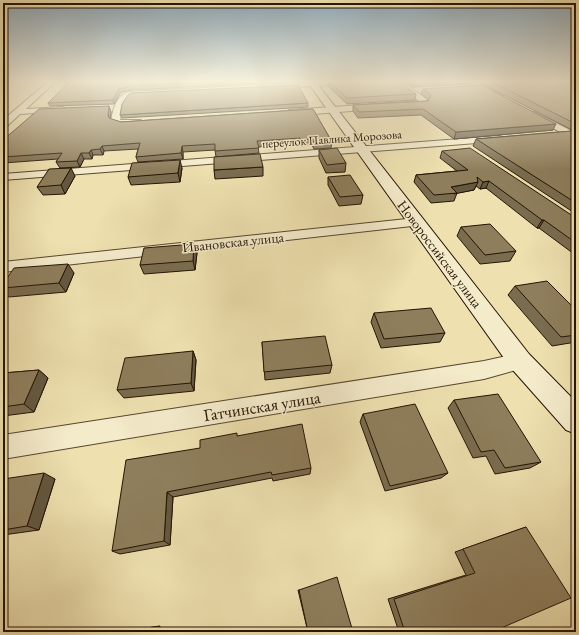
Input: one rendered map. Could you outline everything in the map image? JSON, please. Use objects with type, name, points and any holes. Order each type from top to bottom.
[{"type":"main road","name":"Новороссийская улица","points":[[332,111],[520,361],[576,421]]},
{"type":"street","points":[[3,125],[17,112],[42,111]]},
{"type":"street","points":[[115,111],[115,121],[117,123],[146,122]]},
{"type":"street","points":[[279,114],[324,111]]},
{"type":"street","points":[[528,112],[572,135]]},
{"type":"street","points":[[552,134],[572,135]]},
{"type":"street","name":"переулок Павлика Морозова","points":[[3,176],[505,139]]},
{"type":"street","points":[[459,143],[472,152]]},
{"type":"street","name":"Ивановская улица","points":[[3,267],[416,222]]},
{"type":"street","name":"Гатчинская улица","points":[[3,447],[484,370],[520,361]]},
{"type":"building","points":[[37,111],[108,111],[109,118],[121,122],[289,111],[314,111],[332,142],[315,144],[312,139],[301,140],[300,138],[257,141],[259,148],[215,151],[215,144],[182,146],[181,153],[136,157],[140,143],[102,146],[100,149],[91,150],[89,153],[81,153],[77,161],[56,162],[62,153],[3,157],[3,140]]},
{"type":"building","points":[[121,111],[188,111],[120,115]]},
{"type":"building","points":[[358,111],[388,111],[359,112]]},
{"type":"building","points":[[425,111],[531,111],[556,124],[456,132]]},
{"type":"building","points":[[549,111],[576,111],[576,124]]},
{"type":"building","points":[[576,129],[576,203],[476,139],[572,131]]},
{"type":"building","points":[[337,148],[346,163],[327,165],[319,150]]},
{"type":"building","points":[[470,148],[576,218],[576,243],[489,181],[483,182],[477,177],[478,182],[451,187],[457,193],[434,195],[416,175],[468,170],[442,151]]},
{"type":"building","points":[[260,154],[263,167],[214,170],[214,157]]},
{"type":"building","points":[[180,160],[178,173],[128,177],[132,163]]},
{"type":"building","points":[[71,168],[61,185],[37,187],[49,169]]},
{"type":"building","points":[[350,175],[363,195],[340,197],[328,177]]},
{"type":"building","points":[[490,224],[516,251],[485,255],[461,227]]},
{"type":"building","points":[[194,244],[193,261],[140,265],[144,248]]},
{"type":"building","points":[[68,264],[59,283],[3,288],[3,284],[14,268]]},
{"type":"building","points":[[547,281],[576,310],[576,335],[561,337],[515,286]]},
{"type":"building","points":[[431,308],[445,333],[384,339],[374,313]]},
{"type":"building","points":[[325,336],[332,365],[264,372],[262,342]]},
{"type":"building","points":[[193,351],[191,383],[117,390],[125,358]]},
{"type":"building","points":[[39,370],[24,404],[3,407],[3,373]]},
{"type":"building","points":[[498,394],[541,462],[505,468],[494,450],[481,452],[454,400]]},
{"type":"building","points":[[415,404],[448,473],[390,486],[363,414]]},
{"type":"building","points":[[302,424],[311,468],[272,475],[271,472],[167,492],[164,541],[112,551],[126,460],[200,448],[200,440],[237,433],[237,436]]},
{"type":"building","points":[[44,473],[27,526],[3,530],[3,479]]},
{"type":"building","points":[[526,527],[571,598],[492,632],[405,632],[394,599],[475,573],[463,549]]},
{"type":"building","points":[[337,577],[353,632],[308,632],[299,590]]},
{"type":"building","points":[[152,627],[152,632],[131,632]]}]
